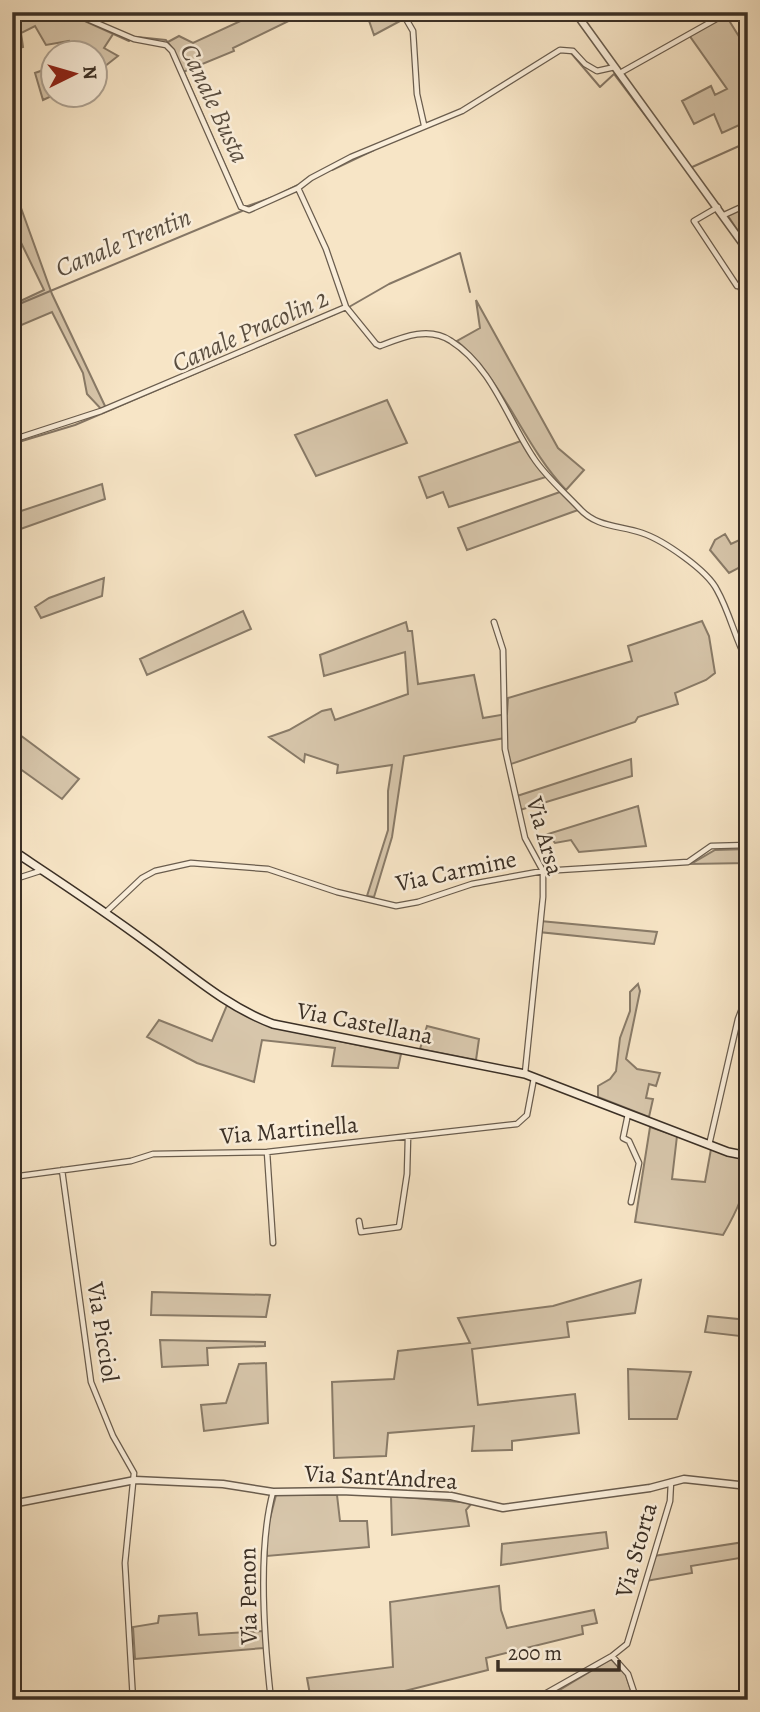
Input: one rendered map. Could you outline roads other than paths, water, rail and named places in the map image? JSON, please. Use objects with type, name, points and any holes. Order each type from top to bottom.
[{"type":"main road","name":"Via Castellana","points":[[12,850],[105,913],[230,1005],[273,1024],[524,1074],[709,1145],[748,1156]]},
{"type":"street","points":[[71,12],[134,39],[166,45],[172,51],[244,209],[249,210],[298,188],[351,157],[462,111],[560,50],[573,51],[585,64],[597,71],[618,70],[718,18],[721,12]]},
{"type":"street","points":[[402,12],[413,31],[417,94],[424,125]]},
{"type":"street","points":[[575,12],[719,207],[748,251]]},
{"type":"street","points":[[298,188],[326,249],[346,307],[380,346],[410,334],[438,335],[451,341],[479,364],[534,459],[582,512],[606,527],[642,533],[677,551],[717,588],[734,639],[748,663]]},
{"type":"street","points":[[724,215],[748,204]]},
{"type":"street","points":[[719,207],[694,221],[727,275],[740,287],[748,301]]},
{"type":"street","points":[[740,287],[748,283]]},
{"type":"street","points":[[12,440],[101,411],[346,307]]},
{"type":"street","name":"Via Arsa","points":[[494,622],[503,650],[505,749],[525,838],[542,871],[543,897],[524,1074]]},
{"type":"street","points":[[12,686],[12,697]]},
{"type":"street","name":"Via Carmine","points":[[105,913],[142,878],[162,869],[191,863],[268,869],[337,892],[396,906],[418,902],[472,884],[542,871],[688,862],[711,846],[748,845]]},
{"type":"street","points":[[12,880],[43,870]]},
{"type":"street","points":[[709,1145],[738,1019],[748,993]]},
{"type":"street","name":"Via Martinella","points":[[12,1177],[131,1161],[153,1154],[267,1153],[408,1136],[469,1132],[522,1123],[527,1115],[534,1077]]},
{"type":"street","points":[[628,1114],[623,1138],[629,1141],[639,1163],[631,1202]]},
{"type":"street","points":[[359,1221],[361,1232],[399,1227],[407,1174],[408,1136]]},
{"type":"street","points":[[267,1153],[273,1243]]},
{"type":"street","name":"Via Picciol","points":[[62,1170],[91,1382],[113,1436],[131,1464],[135,1480]]},
{"type":"street","name":"Via Sant'Andrea","points":[[12,1504],[135,1480],[223,1485],[273,1492],[341,1491],[451,1496],[503,1508],[650,1488],[684,1479],[748,1486]]},
{"type":"street","points":[[133,1700],[125,1563],[135,1480]]},
{"type":"street","name":"Via Storta","points":[[534,1700],[612,1656],[631,1637],[640,1594],[670,1501],[671,1482]]},
{"type":"street","name":"Via Penon","points":[[271,1700],[264,1524],[273,1492]]},
{"type":"street","points":[[612,1656],[628,1674],[634,1692]]},
{"type":"waterway","name":"Canale Busta","points":[[65,12],[129,41]]},
{"type":"waterway","name":"Canale Busta","points":[[137,37],[166,40],[173,49]]},
{"type":"waterway","points":[[571,53],[600,87],[614,74],[675,155]]},
{"type":"waterway","name":"Canale Busta","points":[[183,70],[243,206]]},
{"type":"waterway","points":[[690,168],[748,142]]},
{"type":"waterway","points":[[332,170],[374,150]]},
{"type":"waterway","points":[[278,195],[298,185]]},
{"type":"waterway","points":[[245,207],[273,197]]},
{"type":"waterway","name":"Canale Trentin","points":[[12,307],[242,211]]},
{"type":"waterway","name":"Canale Pracolin 2","points":[[349,307],[389,284],[460,253],[470,292]]},
{"type":"waterway","name":"Canale Pracolin 2","points":[[12,444],[75,425],[335,314]]}]
